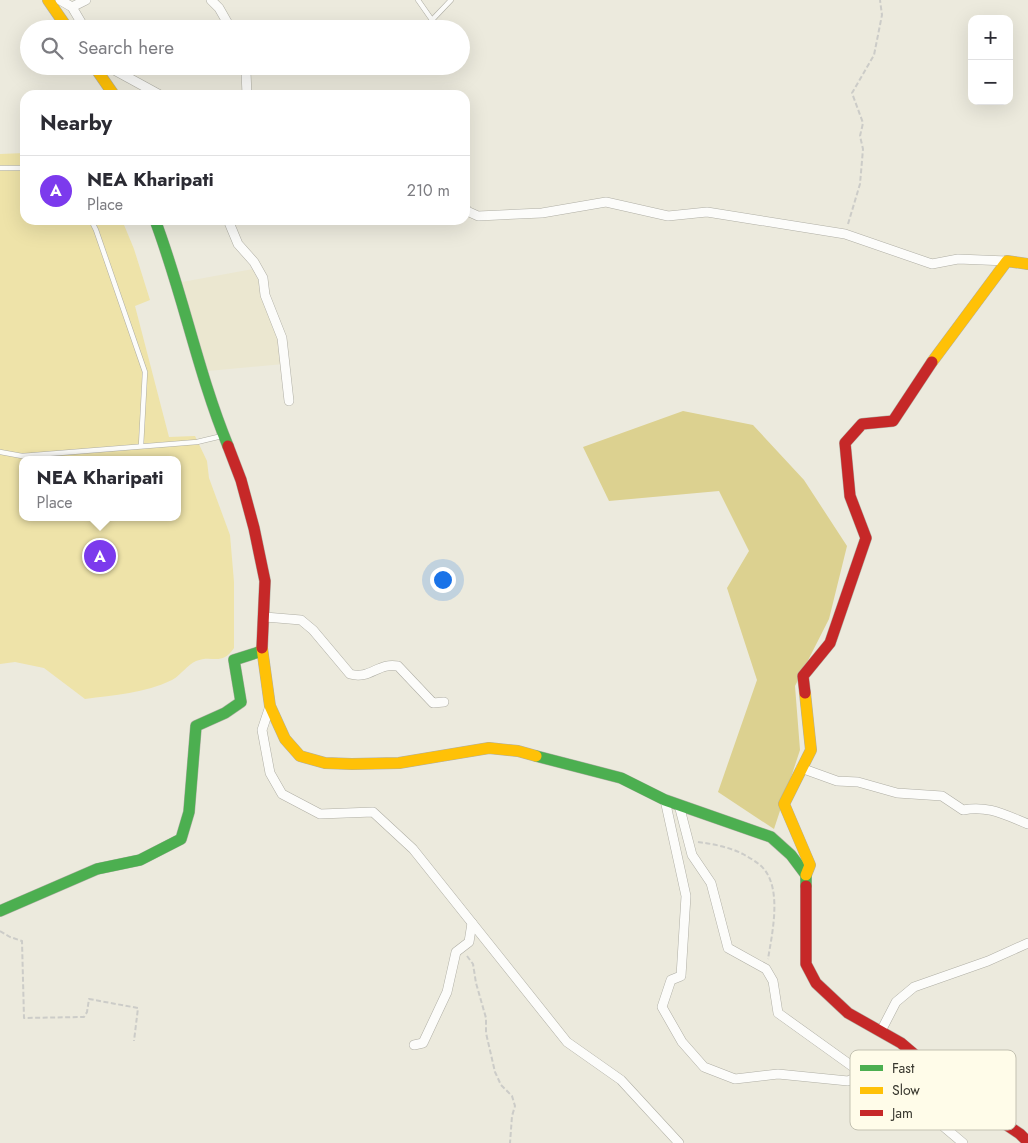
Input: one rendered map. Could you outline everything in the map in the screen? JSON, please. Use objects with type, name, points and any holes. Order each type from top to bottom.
[{"type":"main road","points":[[48,0],[62,20]]},
{"type":"main road","points":[[100,75],[111,90]]},
{"type":"main road","points":[[157,225],[170,260],[222,436],[241,480],[259,546],[265,580],[265,616],[262,651],[270,706],[285,739],[300,756],[325,763],[400,763],[489,748],[504,749],[621,778],[665,800],[770,837],[791,855],[806,875]]},
{"type":"main road","points":[[908,1050],[881,1031],[848,1013],[816,983],[806,964],[806,875],[810,865],[784,804],[811,750],[803,676],[830,643],[866,538],[850,496],[845,443],[862,424],[893,421],[944,344],[1008,261],[1028,264]]},
{"type":"main road","points":[[0,911],[97,868],[140,860],[181,840],[189,812],[196,726],[225,713],[241,702],[234,660],[262,651]]},
{"type":"main road","points":[[1014,1130],[1028,1142]]},
{"type":"street","points":[[60,0],[72,7],[80,20]]},
{"type":"street","points":[[72,7],[86,0]]},
{"type":"street","points":[[211,0],[226,20]]},
{"type":"street","points":[[123,75],[151,90]]},
{"type":"street","points":[[246,75],[247,90]]},
{"type":"street","points":[[470,212],[478,216],[542,213],[606,202],[668,216],[707,212],[845,234],[932,264],[958,259],[1008,261]]},
{"type":"street","points":[[230,225],[238,244],[254,262],[263,278],[265,295],[282,338],[289,401]]},
{"type":"street","points":[[265,616],[301,620],[313,630],[350,674],[359,677],[390,664],[398,666],[433,703],[444,702]]},
{"type":"street","points":[[270,706],[262,730],[270,773],[282,794],[320,814],[373,812],[413,849],[567,1042],[621,1080],[679,1143]]},
{"type":"street","points":[[801,768],[837,781],[858,782],[898,793],[942,796],[963,810],[990,809],[1028,824]]},
{"type":"street","points":[[665,800],[686,896],[681,976],[671,980],[662,1007],[682,1042],[704,1067],[735,1079],[778,1074],[850,1079]]},
{"type":"street","points":[[679,805],[692,855],[711,883],[728,948],[766,969],[773,982],[778,1013],[850,1065]]},
{"type":"street","points":[[414,1045],[423,1043],[447,992],[456,952],[469,942],[472,923]]},
{"type":"street","points":[[881,1031],[896,1002],[914,987],[988,962],[1028,943]]},
{"type":"street","points":[[948,1130],[963,1143]]},
{"type":"lane","points":[[418,0],[432,20],[451,0]]},
{"type":"lane","points":[[0,168],[20,168]]},
{"type":"lane","points":[[93,225],[145,372],[141,446]]},
{"type":"lane","points":[[0,452],[22,456],[197,442],[222,436]]},
{"type":"path","points":[[845,234],[860,184],[863,149],[860,136],[864,123],[852,93],[874,55],[882,15],[880,0]]},
{"type":"path","points":[[688,842],[706,843],[734,850],[752,859],[765,870],[773,888],[774,909],[766,969]]},
{"type":"path","points":[[0,931],[22,941],[24,1018],[84,1017],[87,1012],[89,999],[138,1008],[134,1041]]},
{"type":"path","points":[[460,949],[473,964],[476,983],[486,1018],[486,1033],[495,1072],[501,1085],[512,1096],[515,1106],[512,1116],[510,1143]]},
{"type":"shaded area","points":[[20,153],[20,225],[124,225],[134,249],[150,300],[135,306],[169,437],[195,436],[207,461],[209,478],[230,535],[234,582],[234,648],[221,659],[202,659],[196,661],[172,680],[151,688],[85,699],[44,668],[15,662],[0,664],[0,154]]},
{"type":"shaded area","points":[[253,269],[275,317],[284,364],[208,371],[182,282]]},
{"type":"shaded area","points":[[683,411],[753,425],[804,480],[847,546],[829,619],[795,686],[800,750],[774,829],[718,792],[757,680],[727,588],[749,551],[719,491],[609,501],[583,447]]},
{"type":"traffic: fast","points":[[157,225],[217,418],[228,446]]},
{"type":"traffic: fast","points":[[0,911],[97,869],[140,860],[181,839],[189,812],[196,726],[225,713],[241,702],[234,660],[262,651]]},
{"type":"traffic: fast","points":[[536,756],[621,778],[665,800],[771,837],[791,855],[806,875],[806,886]]},
{"type":"traffic: slow","points":[[48,0],[62,20]]},
{"type":"traffic: slow","points":[[100,75],[111,90]]},
{"type":"traffic: slow","points":[[932,362],[1007,261],[1028,264]]},
{"type":"traffic: slow","points":[[262,648],[270,706],[285,739],[300,756],[325,763],[352,764],[399,763],[489,748],[518,751],[536,756]]},
{"type":"traffic: slow","points":[[805,693],[811,750],[784,804],[810,865],[806,875]]},
{"type":"traffic: jam","points":[[805,693],[803,676],[830,643],[866,538],[850,496],[845,443],[862,424],[893,421],[932,362]]},
{"type":"traffic: jam","points":[[228,446],[241,480],[254,528],[265,581],[262,648]]},
{"type":"traffic: jam","points":[[806,886],[806,964],[816,983],[848,1013],[901,1043],[909,1050]]},
{"type":"traffic: jam","points":[[1014,1130],[1028,1142]]},
{"type":"place","name":"NEA Kharipati","points":[[100,556]]}]
